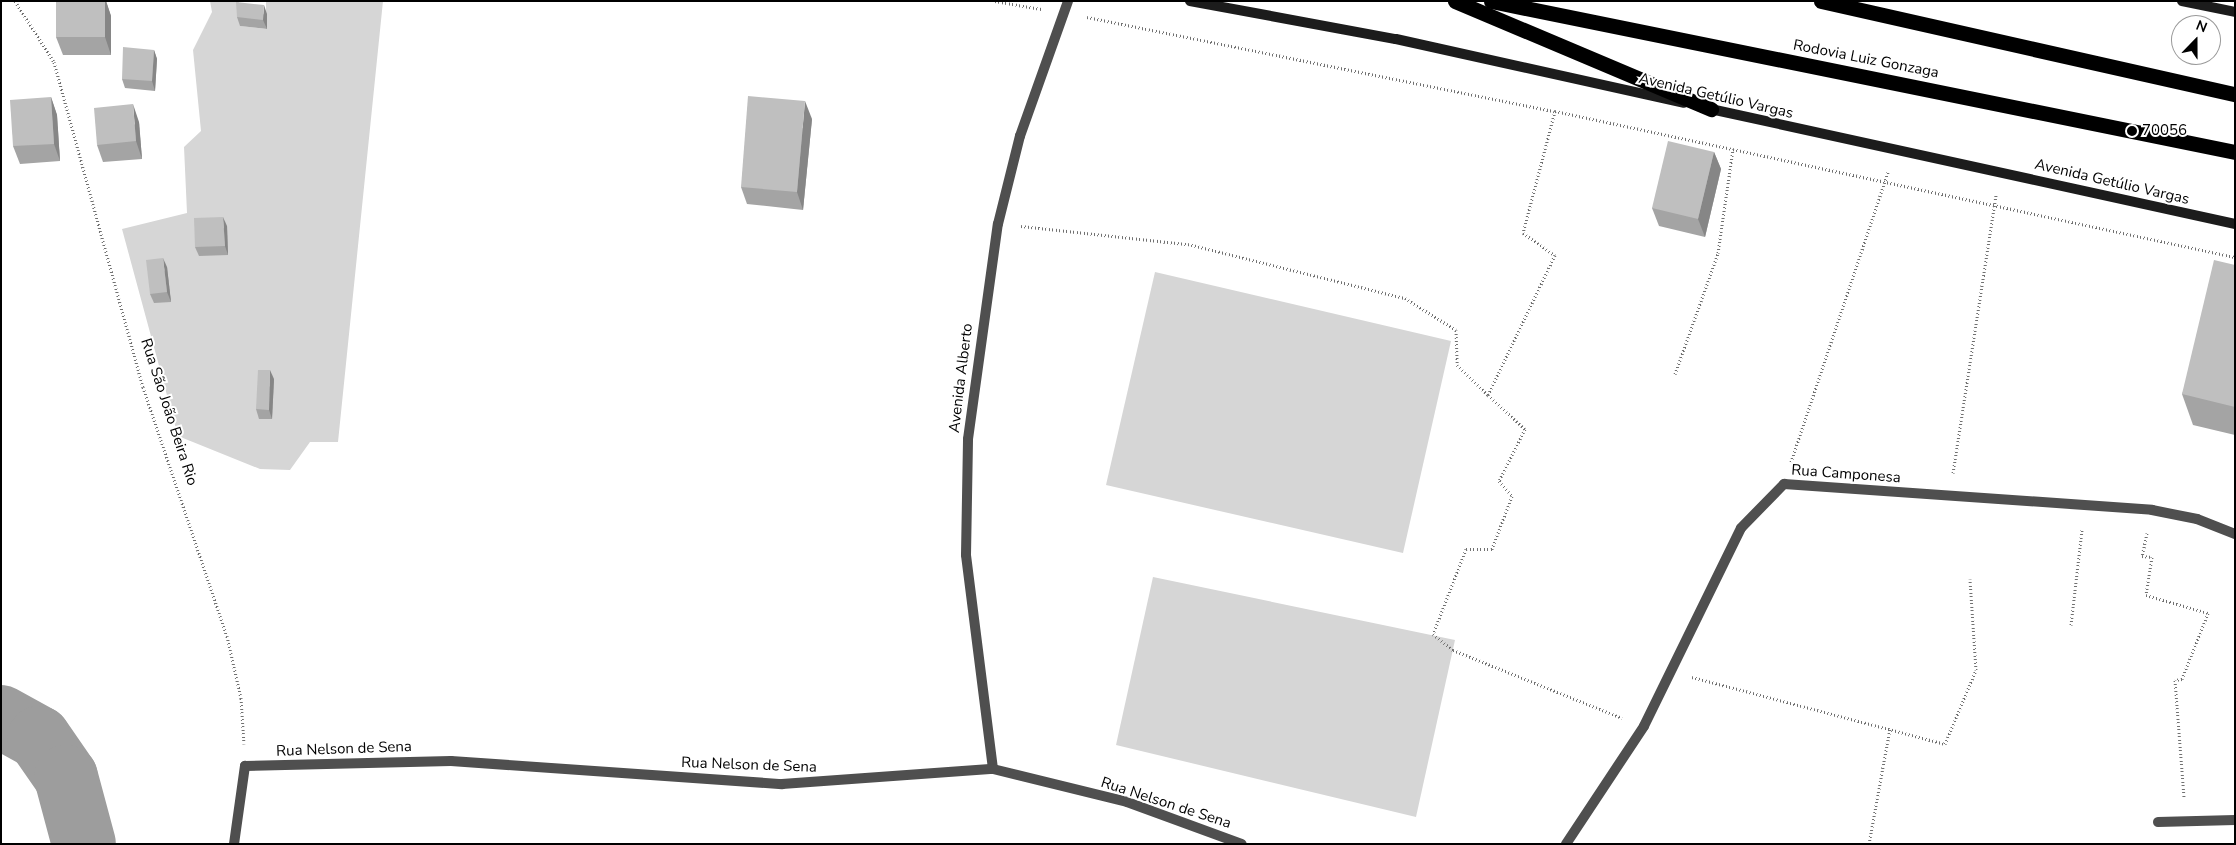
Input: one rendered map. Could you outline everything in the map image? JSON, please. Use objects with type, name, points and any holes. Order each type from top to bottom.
[{"type":"highway","points":[[1455,1],[1711,109]]},
{"type":"highway","name":"Rodovia Luiz Gonzaga","points":[[1491,1],[2235,152]]},
{"type":"highway","points":[[1822,1],[2235,94]]},
{"type":"street","name":"Avenida Alberto","points":[[993,769],[966,555],[968,439],[998,224],[1020,136],[1068,1]]},
{"type":"street","name":"Avenida Getúlio Vargas","points":[[1190,1],[1396,39],[1894,152],[2000,172],[2235,224]]},
{"type":"street","points":[[2182,1],[2235,12]]},
{"type":"street","name":"Rua Camponesa","points":[[1566,844],[1644,726],[1741,528],[1784,484],[2085,507],[2152,510],[2197,519],[2235,534]]},
{"type":"street","name":"Rua Nelson de Sena","points":[[245,766],[451,761],[782,784],[993,769],[1127,802],[1242,844]]},
{"type":"street","points":[[234,844],[245,766]]},
{"type":"street","points":[[2158,822],[2235,820]]},
{"type":"path","name":"Rua São João Beira Rio","points":[[16,1],[54,62],[143,387],[227,636],[241,698],[245,766]]},
{"type":"path","points":[[995,1],[1063,12],[1555,111],[1733,149],[1884,185],[2235,257]]},
{"type":"path","points":[[1488,396],[1555,255],[1523,233],[1555,111]]},
{"type":"path","points":[[1675,374],[1718,252],[1733,149]]},
{"type":"path","points":[[1784,484],[1894,152]]},
{"type":"path","points":[[1950,496],[2000,172]]},
{"type":"path","points":[[998,224],[1188,244],[1405,298],[1456,330],[1457,365],[1525,429],[1498,481],[1512,496],[1492,549],[1466,550],[1433,634],[1453,650],[1644,726]]},
{"type":"path","points":[[2071,625],[2085,507]]},
{"type":"path","points":[[2152,510],[2142,556],[2152,557],[2146,595],[2208,613],[2182,679],[2175,680],[2185,820]]},
{"type":"path","points":[[1670,671],[1945,744],[1976,670],[1970,579]]},
{"type":"path","points":[[1869,844],[1890,729]]},
{"type":"shaded area","points":[[210,1],[239,1],[240,26],[266,29],[266,1],[383,1],[338,442],[310,442],[290,470],[260,469],[178,436],[122,229],[187,213],[184,147],[201,131],[193,50],[212,12]]},
{"type":"shaded area","points":[[1155,272],[1451,341],[1403,553],[1106,485]]},
{"type":"shaded area","points":[[1153,577],[1455,640],[1416,817],[1116,745]]},
{"type":"building","points":[[56,1],[105,1],[105,37],[56,37]]},
{"type":"building","points":[[236,2],[264,5],[263,20],[237,17]]},
{"type":"building","points":[[123,47],[154,50],[152,81],[122,79]]},
{"type":"building","points":[[748,96],[805,101],[797,192],[741,187]]},
{"type":"building","points":[[51,97],[54,144],[13,146],[10,100]]},
{"type":"building","points":[[133,104],[136,141],[97,145],[94,108]]},
{"type":"building","points":[[1668,141],[1714,152],[1698,219],[1652,208]]},
{"type":"building","points":[[223,217],[225,246],[195,247],[194,218]]},
{"type":"building","points":[[163,258],[167,292],[150,294],[146,260]]},
{"type":"building","points":[[2214,260],[2235,265],[2235,407],[2182,394]]},
{"type":"building","points":[[258,370],[270,370],[269,410],[256,409]]},
{"type":"waterway","points":[[1,717],[39,738],[66,777],[84,844]]},
{"type":"place","name":"70056","points":[[2132,131]]}]
